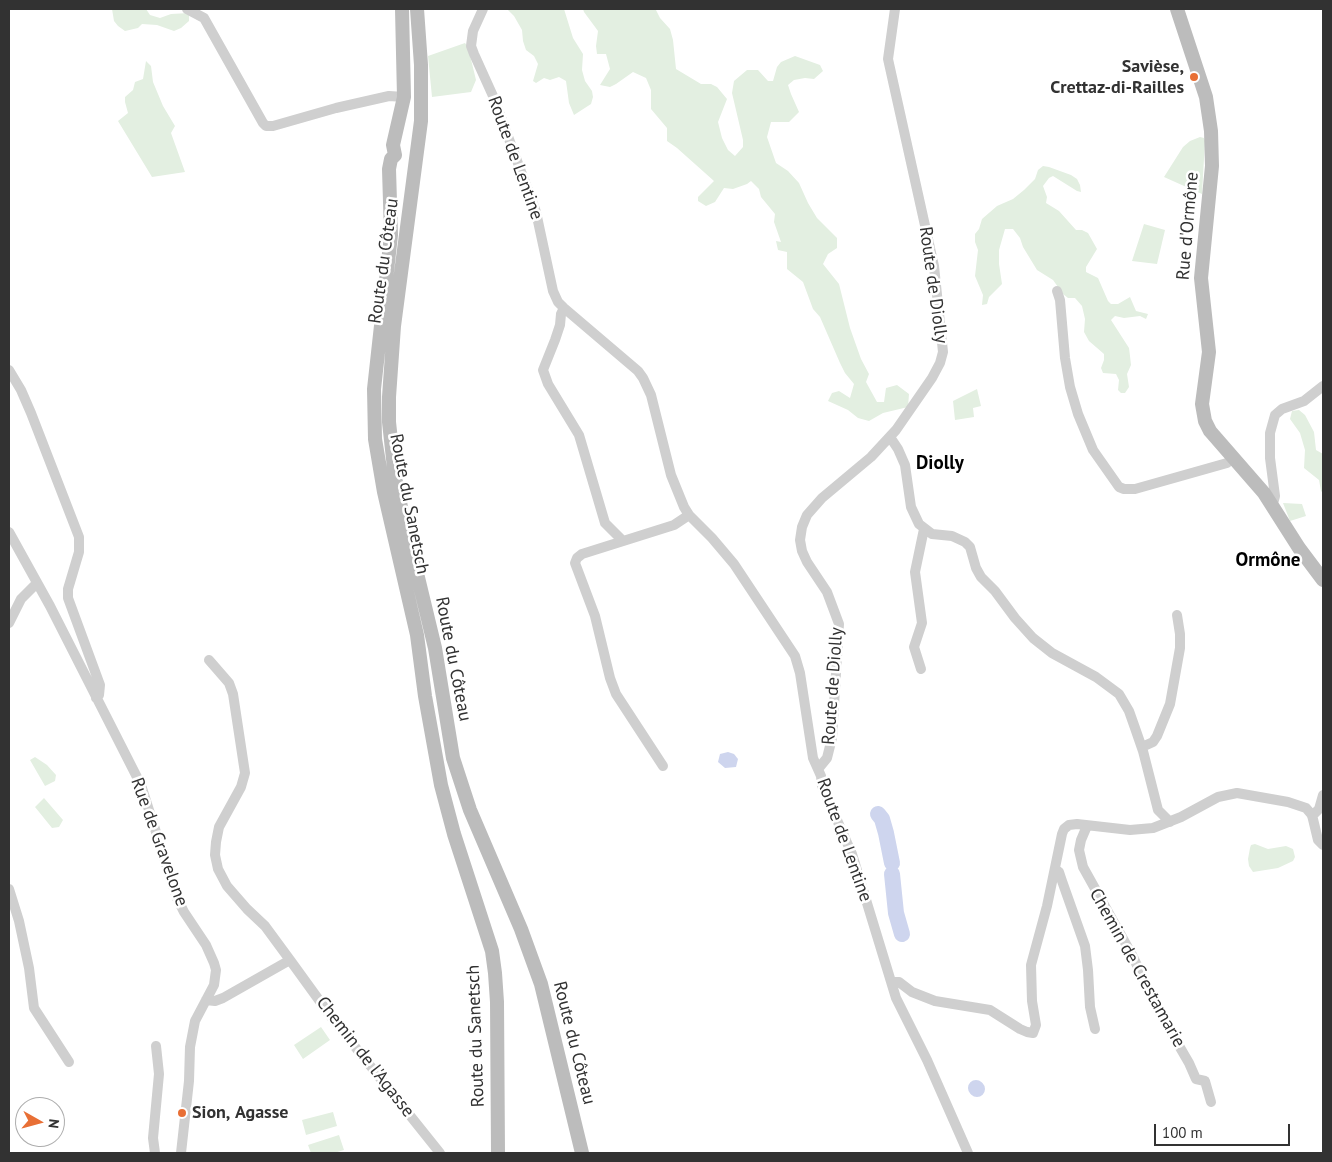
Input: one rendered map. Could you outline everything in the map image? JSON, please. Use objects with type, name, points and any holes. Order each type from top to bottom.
[{"type":"street","points":[[187,9],[204,18],[263,124],[266,126],[273,126],[316,113],[390,96],[404,97]]},
{"type":"street","name":"Route du Sanetsch","points":[[402,9],[404,97],[393,145],[395,155],[391,159],[389,169],[391,235],[374,389],[375,439],[384,492],[417,635],[425,696],[441,785],[454,834],[492,951],[497,1002],[498,1153]]},
{"type":"street","name":"Route du Côteau","points":[[417,9],[422,105],[391,362],[389,422],[395,477],[400,507],[435,648],[449,738],[456,766],[470,810],[522,929],[541,984],[582,1153]]},
{"type":"street","name":"Route de Lentine","points":[[483,9],[471,38],[474,54],[493,96],[534,206],[553,291],[558,302],[564,308],[638,371],[643,378],[651,395],[671,475],[689,515],[734,564],[796,656],[813,758],[822,786],[852,854],[896,998],[927,1060],[968,1153]]},
{"type":"street","name":"Route de Diolly","points":[[818,770],[827,758],[832,738],[839,624],[827,592],[802,551],[800,540],[802,527],[807,515],[822,498],[871,458],[890,437],[932,378],[943,352],[934,266],[888,59],[895,9]]},
{"type":"street","name":"Rue d'Ormône","points":[[1177,9],[1206,97],[1211,131],[1212,166],[1201,278],[1209,352],[1202,404],[1203,411],[1210,431],[1271,503],[1299,548],[1323,580]]},
{"type":"street","points":[[395,155],[417,155]]},
{"type":"street","points":[[1056,291],[1060,300],[1065,358],[1070,387],[1078,414],[1093,450],[1119,487],[1128,490],[1135,489],[1175,476],[1227,463],[1237,463]]},
{"type":"street","points":[[564,308],[556,340],[543,370],[548,384],[579,435],[605,523],[623,541]]},
{"type":"street","name":"Rue de Gravelone","points":[[9,370],[21,390],[31,413],[80,537],[79,552],[68,589],[68,598],[100,684],[99,695],[96,698],[141,785],[181,907],[211,954],[216,970],[216,977],[195,1021],[190,1047],[189,1081],[181,1153]]},
{"type":"street","points":[[1271,503],[1274,500],[1275,494],[1270,458],[1270,433],[1275,415],[1282,409],[1304,401],[1323,386]]},
{"type":"street","points":[[890,437],[905,465],[912,511],[924,529],[935,536],[952,536],[965,542],[970,548],[977,572],[1033,638],[1052,653],[1096,677],[1116,691],[1129,711],[1142,747],[1156,806],[1159,812],[1170,822]]},
{"type":"street","points":[[662,766],[616,694],[610,678],[595,616],[575,563],[576,558],[582,554],[674,525],[689,515]]},
{"type":"street","points":[[921,669],[914,647],[922,623],[915,572],[924,529]]},
{"type":"street","points":[[9,532],[96,698]]},
{"type":"street","points":[[9,623],[21,599],[37,583]]},
{"type":"street","points":[[1142,747],[1153,742],[1157,736],[1165,719],[1172,696],[1180,648],[1177,615]]},
{"type":"street","name":"Chemin de l'Agasse","points":[[210,660],[229,683],[233,694],[244,773],[244,781],[219,828],[216,848],[218,869],[227,886],[264,926],[332,1018],[440,1153]]},
{"type":"street","points":[[892,982],[899,982],[912,992],[935,1001],[990,1010],[1020,1029],[1033,1033],[1036,1025],[1032,1001],[1031,965],[1061,837],[1064,829],[1071,825],[1117,830],[1143,830],[1159,827],[1218,797],[1234,793],[1298,804],[1306,808],[1312,816],[1318,840],[1323,845]]},
{"type":"street","points":[[1312,816],[1319,809],[1323,795]]},
{"type":"street","name":"Chemin de Crestamarie","points":[[1087,826],[1079,850],[1083,867],[1132,955],[1160,1013],[1190,1063],[1196,1079],[1205,1080],[1211,1102]]},
{"type":"street","points":[[1055,869],[1060,874],[1085,946],[1090,1007],[1095,1029]]},
{"type":"street","points":[[9,889],[19,921],[29,968],[34,1008],[69,1062]]},
{"type":"street","points":[[206,1000],[216,1001],[223,998],[290,960]]},
{"type":"street","points":[[155,1153],[153,1138],[159,1074],[156,1046]]},
{"type":"green space","points":[[112,9],[146,9],[150,15],[160,18],[171,14],[189,13],[189,21],[174,31],[157,25],[142,24],[138,28],[125,31],[114,21]]},
{"type":"green space","points":[[507,9],[564,9],[573,38],[583,54],[582,70],[585,81],[592,91],[591,104],[574,115],[569,103],[566,81],[559,77],[550,80],[544,78],[536,83],[533,81],[538,64],[534,56],[526,50],[522,30],[514,16]]},
{"type":"green space","points":[[583,9],[655,9],[670,29],[676,69],[701,84],[711,84],[717,87],[727,99],[718,122],[722,138],[728,150],[735,156],[743,147],[743,140],[732,93],[734,81],[747,70],[758,70],[768,81],[773,81],[777,67],[781,62],[795,56],[820,65],[823,71],[814,79],[794,80],[788,85],[799,112],[789,122],[771,122],[767,137],[776,163],[788,171],[799,183],[817,218],[837,238],[837,248],[828,254],[823,264],[839,284],[850,328],[861,359],[869,374],[866,382],[877,402],[884,402],[886,388],[897,385],[909,394],[908,407],[883,413],[869,421],[858,418],[848,410],[828,401],[832,393],[839,391],[850,398],[854,384],[845,373],[820,317],[813,309],[803,282],[787,269],[787,252],[778,250],[776,241],[781,242],[774,222],[775,214],[761,197],[759,189],[751,181],[733,189],[724,188],[715,202],[706,206],[698,201],[698,197],[714,181],[667,141],[667,128],[651,109],[651,90],[646,78],[633,72],[610,87],[600,85],[610,69],[606,54],[597,54],[598,31]]},
{"type":"green space","points":[[465,43],[468,47],[476,80],[471,92],[432,97],[428,56]]},
{"type":"green space","points":[[146,61],[151,66],[153,82],[163,106],[175,126],[171,133],[185,172],[152,177],[118,121],[128,113],[125,97],[133,90],[135,82],[143,79]]},
{"type":"green space","points":[[1200,137],[1204,138],[1205,141],[1202,194],[1164,177],[1183,147],[1190,141]]},
{"type":"green space","points":[[1043,166],[1071,175],[1077,179],[1080,185],[1081,192],[1053,176],[1043,186],[1047,197],[1046,203],[1059,211],[1076,230],[1088,233],[1097,249],[1086,267],[1086,272],[1098,278],[1111,304],[1118,304],[1130,297],[1136,311],[1148,314],[1146,319],[1140,316],[1124,318],[1115,316],[1111,320],[1129,348],[1131,365],[1127,374],[1129,387],[1125,393],[1121,393],[1118,390],[1119,380],[1116,374],[1103,373],[1101,368],[1104,354],[1089,341],[1084,332],[1085,319],[1082,306],[1075,298],[1068,298],[1063,294],[1053,280],[1037,270],[1013,229],[1005,229],[999,250],[1002,284],[989,297],[987,304],[982,305],[983,295],[975,276],[978,250],[975,234],[979,229],[982,219],[997,206],[1013,199],[1024,190],[1035,179],[1038,170]]},
{"type":"green space","points":[[1144,224],[1165,230],[1157,264],[1132,261]]},
{"type":"green space","points":[[977,389],[981,406],[973,408],[974,417],[955,420],[953,401]]},
{"type":"green space","points":[[1299,410],[1305,415],[1314,432],[1316,450],[1323,454],[1323,493],[1319,480],[1304,468],[1305,450],[1300,433],[1290,419],[1292,411]]},
{"type":"green space","points":[[1283,503],[1302,504],[1306,516],[1290,521]]},
{"type":"green space","points":[[35,757],[47,765],[56,775],[55,781],[45,786],[30,760]]},
{"type":"green space","points":[[44,798],[63,820],[59,827],[52,828],[35,807]]},
{"type":"green space","points":[[1255,844],[1268,849],[1286,846],[1293,849],[1295,857],[1293,861],[1278,868],[1253,872],[1249,866],[1248,859],[1251,845]]},
{"type":"green space","points":[[321,1027],[330,1040],[303,1059],[294,1045]]},
{"type":"green space","points":[[333,1112],[337,1126],[306,1135],[302,1120]]},
{"type":"green space","points":[[339,1135],[344,1150],[334,1153],[311,1153],[308,1145]]},
{"type":"water","points":[[728,752],[734,754],[738,759],[736,767],[725,768],[718,762],[720,754]]},
{"type":"waterway","points":[[878,814],[882,819],[892,863]]},
{"type":"waterway","points":[[892,874],[896,913],[902,934]]},
{"type":"place","name":"Savièse, Crettaz-di-Railles","points":[[1194,77]]},
{"type":"place","name":"Sion, Agasse","points":[[182,1113]]},
{"type":"district","name":"Diolly","points":[[940,464]]},
{"type":"district","name":"Ormône","points":[[1268,561]]}]
